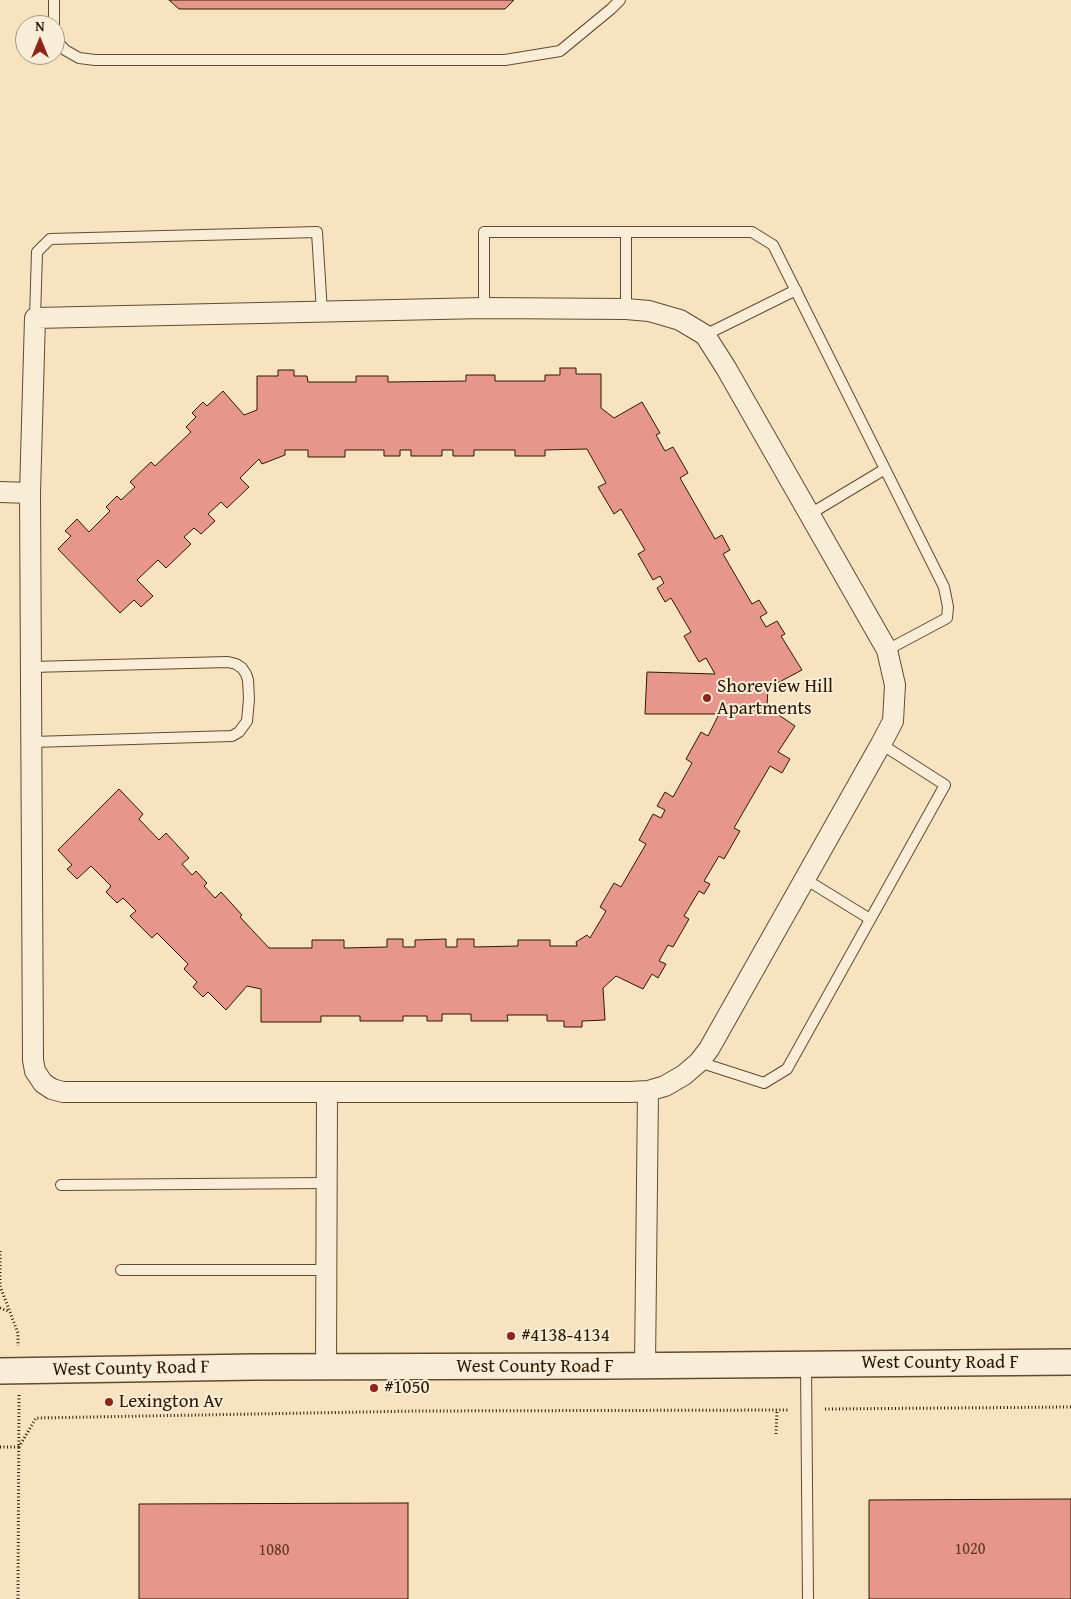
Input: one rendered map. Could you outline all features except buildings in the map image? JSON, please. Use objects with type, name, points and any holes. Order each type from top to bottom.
[{"type":"street","points":[[484,308],[626,309],[649,312],[680,320],[705,335],[726,368],[887,650],[895,685],[893,721],[881,744],[714,1040],[699,1062],[684,1075],[665,1086],[648,1091],[630,1092],[63,1092],[52,1089],[43,1083],[35,1071],[33,1060],[33,742],[30,493],[35,318],[484,308]]},
{"type":"street","points":[[0,492],[30,493]]},
{"type":"street","points":[[645,1366],[648,1091]]},
{"type":"street","points":[[326,1367],[327,1092]]},
{"type":"street","name":"West County Road F","points":[[0,1371],[1071,1362]]},
{"type":"lane","points":[[54,0],[54,15]]},
{"type":"lane","points":[[65,50],[79,58],[95,60],[505,60],[560,51],[620,0]]},
{"type":"lane","points":[[35,318],[37,252],[50,238],[318,232],[322,312]]},
{"type":"lane","points":[[484,308],[484,232],[752,232],[773,245],[944,587],[948,607],[947,618],[887,650]]},
{"type":"lane","points":[[626,232],[626,309]]},
{"type":"lane","points":[[705,335],[796,290]]},
{"type":"lane","points":[[810,514],[885,470]]},
{"type":"lane","points":[[31,667],[228,662],[236,664],[246,674],[249,699],[247,721],[239,732],[232,736],[33,742]]},
{"type":"lane","points":[[699,1062],[764,1083],[787,1069],[945,786],[881,744]]},
{"type":"lane","points":[[805,879],[870,919]]},
{"type":"lane","points":[[61,1185],[326,1183]]},
{"type":"lane","points":[[121,1270],[326,1270]]},
{"type":"lane","points":[[806,1364],[808,1599]]},
{"type":"path","points":[[0,1251],[0,1286],[9,1312],[0,1308]]},
{"type":"path","points":[[18,1599],[19,1447],[36,1418],[418,1410],[805,1410],[1071,1407]]},
{"type":"path","points":[[776,1434],[778,1410]]},
{"type":"path","points":[[0,1447],[19,1447]]},
{"type":"place","name":"Shoreview Hill Apartments","points":[[707,698]]},
{"type":"place","name":"#4138-4134","points":[[511,1336]]},
{"type":"place","name":"#1050","points":[[374,1388]]},
{"type":"place","name":"Lexington Av","points":[[109,1402]]}]
